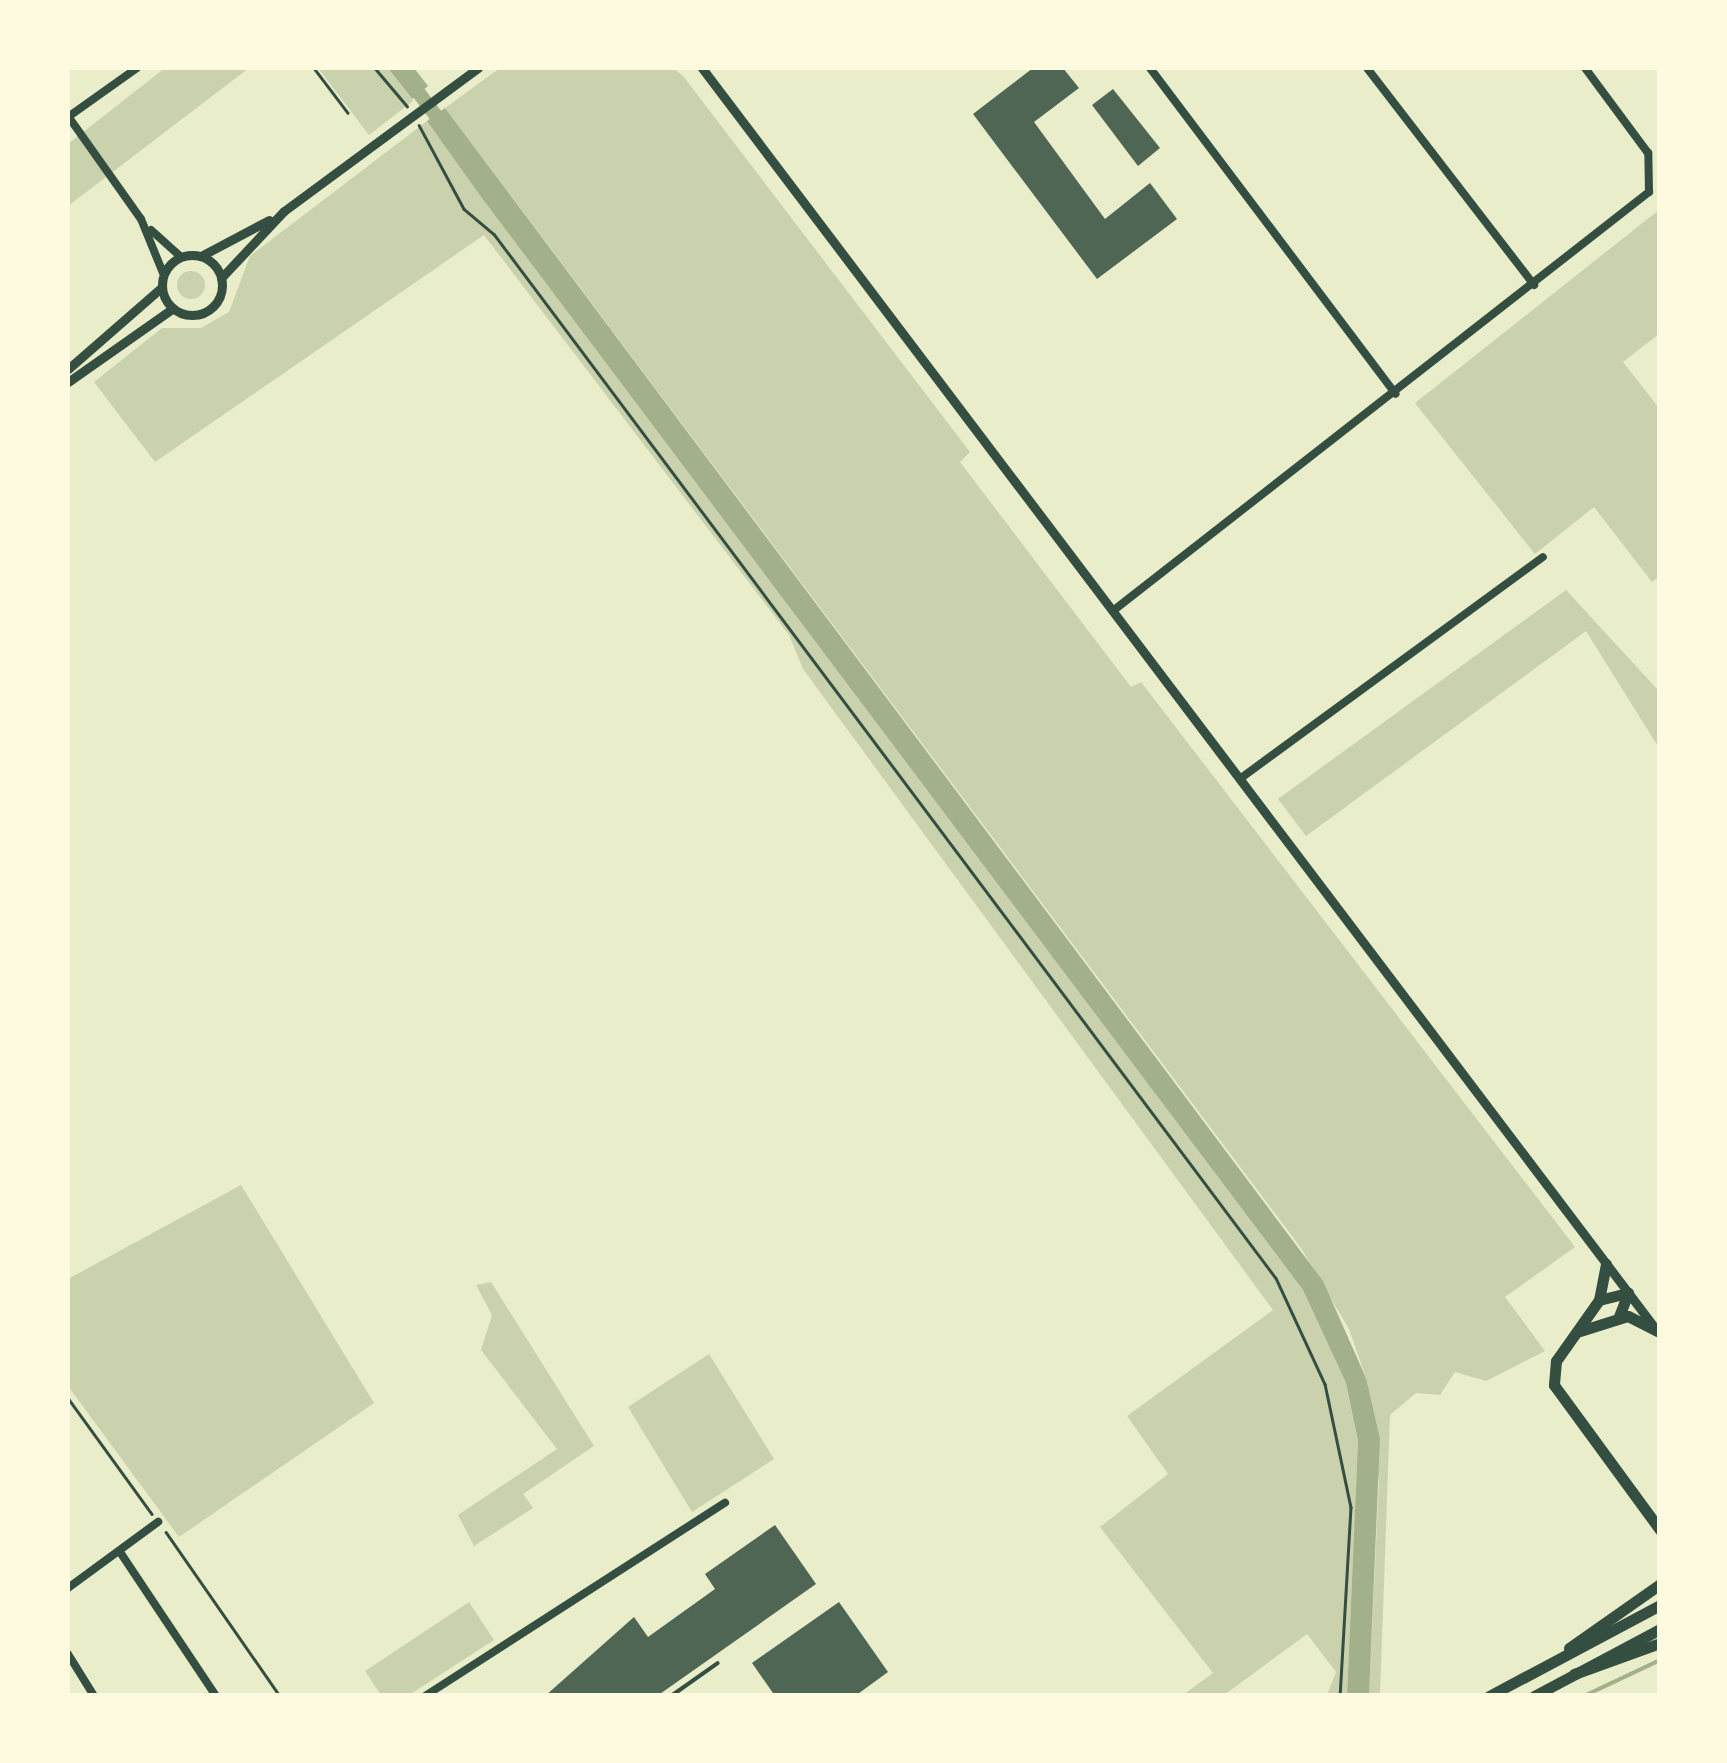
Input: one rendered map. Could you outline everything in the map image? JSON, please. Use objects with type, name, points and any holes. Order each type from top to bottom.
[{"type":"highway","points":[[1606,1264],[1599,1300],[1556,1361],[1558,1395],[1660,1530]]},
{"type":"highway","points":[[1599,1300],[1628,1293]]},
{"type":"highway","points":[[1619,1317],[1628,1293]]},
{"type":"highway","points":[[1580,1332],[1619,1317],[1658,1332]]},
{"type":"highway","points":[[1644,1508],[1660,1522]]},
{"type":"highway","points":[[1564,1656],[1660,1584]]},
{"type":"highway","points":[[1489,1696],[1660,1605]]},
{"type":"highway","points":[[1534,1696],[1660,1628]]},
{"type":"highway","points":[[1574,1674],[1660,1642]]},
{"type":"street","points":[[137,68],[68,116],[141,219],[181,256],[201,256],[284,211],[478,68]]},
{"type":"street","points":[[702,68],[1658,1332]]},
{"type":"street","points":[[1150,68],[1396,394]]},
{"type":"street","points":[[1367,68],[1534,285]]},
{"type":"street","points":[[1114,610],[1643,199],[1653,168],[1585,68]]},
{"type":"street","points":[[68,382],[172,309],[211,309],[221,278],[284,211]]},
{"type":"street","points":[[141,219],[164,274]]},
{"type":"street","points":[[68,369],[161,288],[164,274],[181,256]]},
{"type":"street","points":[[201,256],[221,278]]},
{"type":"street","points":[[161,288],[172,309]]},
{"type":"street","points":[[1241,778],[1544,558]]},
{"type":"street","points":[[426,1696],[725,1503]]},
{"type":"street","points":[[68,1588],[158,1522]]},
{"type":"street","points":[[120,1552],[216,1696]]},
{"type":"street","points":[[68,1654],[94,1696]]},
{"type":"lane","points":[[671,1696],[718,1663]]},
{"type":"path","points":[[314,68],[348,113]]},
{"type":"path","points":[[375,68],[416,113],[464,209],[494,234],[1276,1278],[1325,1384],[1350,1507],[1340,1696]]},
{"type":"path","points":[[68,1398],[280,1696]]},
{"type":"shaded area","points":[[165,68],[249,68],[68,206],[68,144]]},
{"type":"shaded area","points":[[318,68],[388,68],[413,101],[369,135]]},
{"type":"shaded area","points":[[388,68],[414,68],[428,86],[412,99]]},
{"type":"shaded area","points":[[500,68],[673,68],[683,76],[970,452],[960,462],[1131,687],[1141,682],[1575,1247],[1505,1297],[1545,1351],[1486,1381],[1455,1372],[1440,1395],[1416,1393],[1390,1415],[1380,1695],[1369,1695],[1379,1481],[1366,1378],[1349,1329],[1301,1248],[445,108]]},
{"type":"shaded area","points":[[445,108],[1323,1281],[1366,1378],[1380,1439],[1369,1695],[1347,1695],[1358,1441],[1346,1383],[1303,1290],[482,198],[427,121]]},
{"type":"shaded area","points":[[427,121],[1303,1290],[1346,1383],[1358,1442],[1347,1695],[1327,1695],[1336,1672],[1307,1634],[1224,1695],[1183,1695],[1213,1673],[1100,1527],[1168,1474],[1127,1416],[1273,1310],[803,669],[789,635],[484,235],[155,462],[94,382],[162,328],[201,328],[229,312],[250,256]]},
{"type":"shaded area","points":[[1659,210],[1659,334],[1623,362],[1659,408],[1660,576],[1652,582],[1594,507],[1535,554],[1415,403]]},
{"type":"shaded area","points":[[191,271],[201,275],[205,285],[201,295],[191,299],[181,295],[177,285],[181,275]]},
{"type":"shaded area","points":[[1566,590],[1659,691],[1659,748],[1586,631],[1306,836],[1278,799]]},
{"type":"shaded area","points":[[241,1185],[374,1403],[179,1537],[68,1386],[68,1279]]},
{"type":"shaded area","points":[[491,1282],[594,1446],[523,1494],[533,1508],[474,1546],[458,1515],[557,1449],[481,1350],[492,1315],[476,1285]]},
{"type":"shaded area","points":[[709,1354],[774,1459],[692,1512],[628,1407]]},
{"type":"shaded area","points":[[469,1602],[494,1640],[409,1695],[381,1695],[365,1671]]},
{"type":"building","points":[[1033,68],[1063,68],[1079,88],[1034,122],[1105,219],[1150,183],[1177,219],[1097,279],[973,114]]},
{"type":"building","points":[[1113,89],[1160,148],[1138,166],[1092,105]]},
{"type":"building","points":[[775,1525],[816,1584],[657,1696],[545,1696],[634,1617],[648,1637],[715,1589],[705,1574]]},
{"type":"building","points":[[839,1602],[888,1672],[855,1696],[775,1696],[752,1663]]},
{"type":"waterway","points":[[400,68],[446,129]]},
{"type":"waterway","points":[[1584,1696],[1660,1660]]}]
